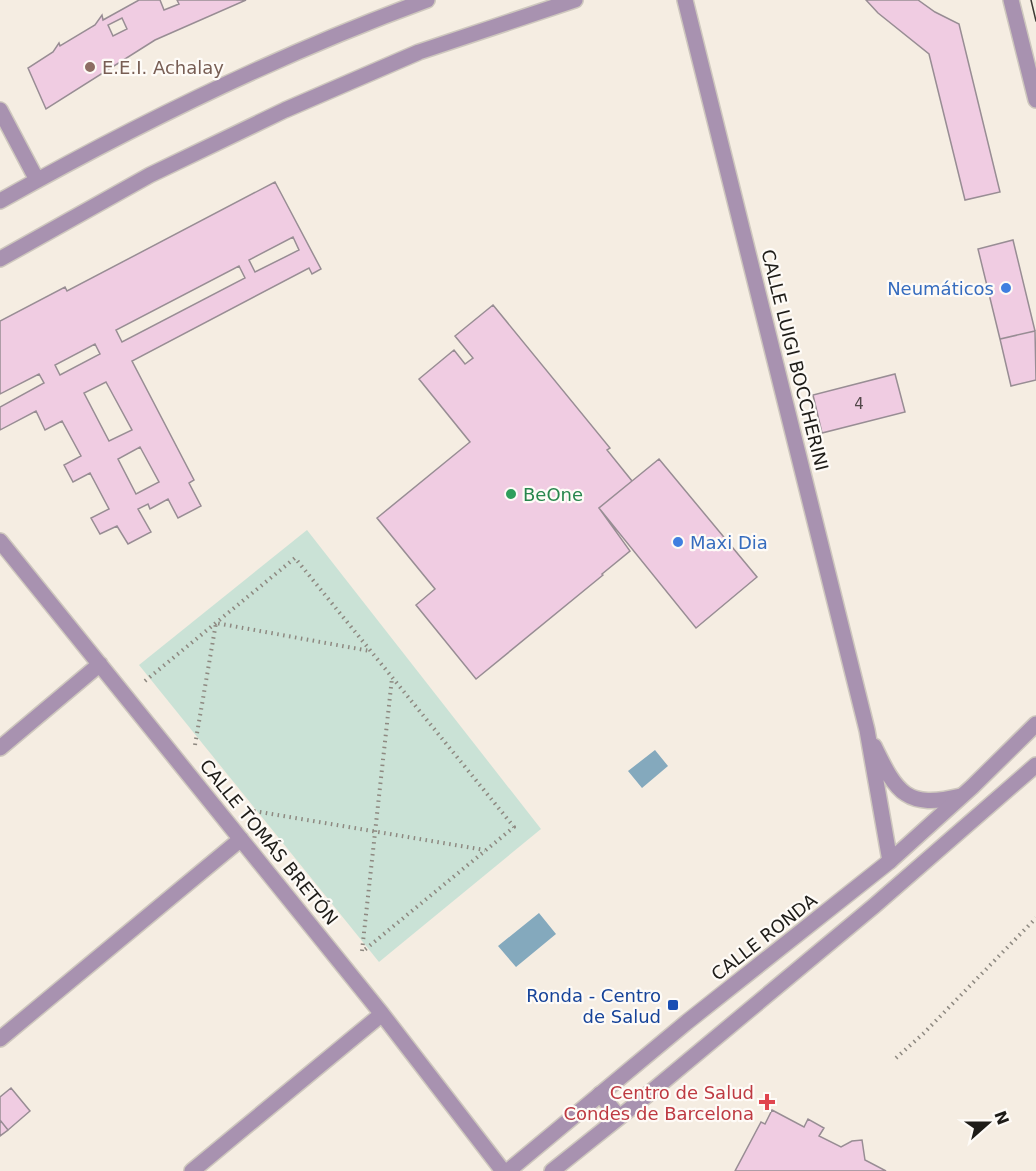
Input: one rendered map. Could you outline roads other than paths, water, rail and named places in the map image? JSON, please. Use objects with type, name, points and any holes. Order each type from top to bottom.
[{"type":"street","points":[[0,201],[125,132],[266,65],[427,0]]},
{"type":"street","points":[[0,259],[150,175],[285,110],[419,52],[575,0]]},
{"type":"street","name":"CALLE LUIGI BOCCHERINI","points":[[685,0],[867,730],[890,861]]},
{"type":"street","points":[[1011,0],[1036,100]]},
{"type":"street","points":[[0,110],[37,180]]},
{"type":"street","name":"CALLE TOMÁS BRETÓN","points":[[0,541],[382,1014],[503,1171]]},
{"type":"street","points":[[0,748],[99,664]]},
{"type":"street","name":"CALLE RONDA","points":[[508,1171],[600,1094],[890,861],[1036,724]]},
{"type":"street","name":"CALLE LUIGI BOCCHERINI","points":[[867,730],[892,780],[904,795],[922,801],[939,801],[961,796]]},
{"type":"street","points":[[552,1171],[874,906],[1036,765]]},
{"type":"street","points":[[0,1039],[241,838]]},
{"type":"street","points":[[192,1171],[382,1014]]},
{"type":"street","points":[[600,1094],[620,1117]]},
{"type":"water","points":[[655,750],[668,766],[642,788],[628,771]]},
{"type":"water","points":[[539,913],[556,934],[516,967],[498,946]]},
{"type":"tram line","points":[[1031,0],[1036,21]]},
{"type":"place","name":"E.E.I. Achalay","points":[[90,67]]},
{"type":"place","name":"Neumáticos","points":[[1006,288]]},
{"type":"place","name":"BeOne","points":[[511,494]]},
{"type":"place","name":"Maxi Dia","points":[[678,542]]},
{"type":"place","name":"Ronda - Centro de Salud","points":[[673,1005]]},
{"type":"place","name":"Centro de Salud Condes de Barcelona","points":[[767,1102]]}]
